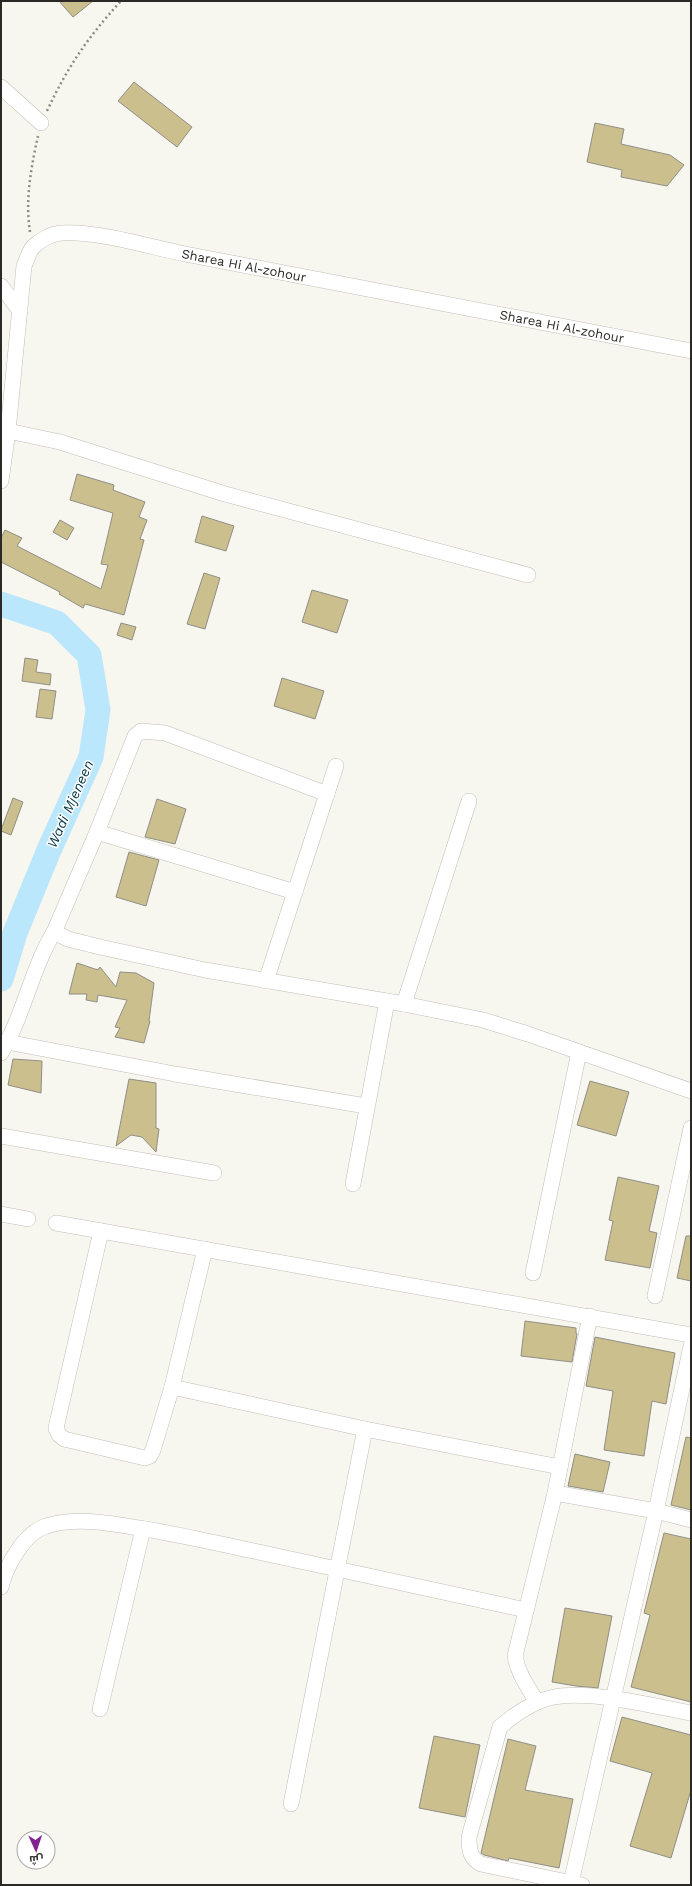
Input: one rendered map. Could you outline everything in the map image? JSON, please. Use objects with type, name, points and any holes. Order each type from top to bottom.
[{"type":"street","points":[[1,87],[41,123]]},
{"type":"street","name":"Sharea Hi Al-zohour","points":[[33,247],[46,238],[60,233],[86,234],[691,351]]},
{"type":"street","points":[[1,481],[8,431],[24,266],[33,247]]},
{"type":"street","points":[[1,286],[20,310]]},
{"type":"street","points":[[8,431],[60,442],[225,494],[528,575]]},
{"type":"street","points":[[327,794],[165,733],[141,731],[135,736],[97,832],[54,932],[44,948],[14,1030],[4,1048],[174,1074],[366,1106]]},
{"type":"street","points":[[266,982],[336,766]]},
{"type":"street","points":[[404,1004],[469,801]]},
{"type":"street","points":[[97,832],[295,892]]},
{"type":"street","points":[[54,932],[68,939],[205,970],[266,982],[404,1004],[483,1020],[691,1091]]},
{"type":"street","points":[[352,1184],[387,1001]]},
{"type":"street","points":[[533,1273],[579,1052]]},
{"type":"street","points":[[655,1296],[691,1128]]},
{"type":"street","points":[[1,1136],[214,1173]]},
{"type":"street","points":[[1,1214],[28,1219]]},
{"type":"street","points":[[56,1223],[691,1335]]},
{"type":"street","points":[[101,1231],[56,1428],[59,1435],[64,1439],[145,1458],[150,1456],[153,1450],[172,1387],[205,1249]]},
{"type":"street","points":[[537,1702],[521,1677],[515,1656],[555,1493],[590,1316]]},
{"type":"street","points":[[691,1346],[614,1699],[577,1884],[481,1864],[471,1855],[469,1837],[497,1733],[500,1727],[511,1717],[537,1702],[554,1697],[575,1695],[614,1699],[691,1713]]},
{"type":"street","points":[[172,1387],[365,1429],[560,1468]]},
{"type":"street","points":[[291,1804],[365,1429]]},
{"type":"street","points":[[555,1493],[656,1511],[691,1520]]},
{"type":"street","points":[[1,1587],[10,1563],[19,1548],[44,1526],[64,1522],[89,1521],[143,1528],[526,1610]]},
{"type":"street","points":[[100,1708],[143,1528]]},
{"type":"path","points":[[33,247],[28,218],[29,186],[34,153],[41,123],[57,89],[79,51],[94,30],[121,1]]},
{"type":"building","points":[[59,1],[93,1],[73,17]]},
{"type":"building","points":[[134,82],[192,127],[177,147],[118,101]]},
{"type":"building","points":[[595,123],[624,129],[621,144],[670,155],[684,165],[667,186],[621,177],[622,170],[587,162]]},
{"type":"building","points":[[77,474],[114,485],[113,490],[145,502],[139,517],[147,520],[140,539],[144,540],[124,615],[85,604],[83,608],[59,594],[60,592],[1,562],[1,538],[5,530],[22,538],[17,546],[101,589],[108,565],[101,564],[113,513],[70,500]]},
{"type":"building","points":[[202,516],[234,526],[226,551],[195,542]]},
{"type":"building","points":[[60,520],[74,528],[67,540],[53,532]]},
{"type":"building","points":[[204,573],[220,578],[205,629],[187,624]]},
{"type":"building","points":[[312,590],[348,600],[337,633],[302,622]]},
{"type":"building","points":[[121,623],[136,627],[132,640],[117,635]]},
{"type":"building","points":[[25,658],[38,660],[36,672],[51,674],[50,685],[22,681]]},
{"type":"building","points":[[282,678],[324,691],[315,719],[274,706]]},
{"type":"building","points":[[40,689],[56,691],[52,719],[36,717]]},
{"type":"building","points":[[13,798],[23,802],[11,835],[1,830]]},
{"type":"building","points":[[157,799],[186,809],[175,844],[145,837]]},
{"type":"building","points":[[129,852],[159,860],[146,906],[116,897]]},
{"type":"building","points":[[77,963],[98,970],[100,967],[116,987],[120,972],[136,973],[154,983],[150,1021],[144,1043],[115,1037],[120,1028],[115,1027],[127,1000],[98,995],[97,1002],[86,1000],[87,994],[69,994]]},
{"type":"building","points":[[13,1059],[42,1061],[41,1093],[8,1085]]},
{"type":"building","points":[[129,1079],[156,1083],[156,1128],[159,1129],[156,1152],[142,1137],[131,1135],[116,1146]]},
{"type":"building","points":[[590,1081],[629,1092],[616,1136],[577,1125]]},
{"type":"building","points":[[618,1177],[659,1186],[649,1231],[657,1233],[650,1268],[605,1260],[613,1221],[609,1220]]},
{"type":"building","points":[[686,1236],[691,1236],[691,1281],[677,1278]]},
{"type":"building","points":[[525,1321],[576,1328],[577,1334],[572,1362],[521,1356]]},
{"type":"building","points":[[595,1337],[675,1353],[666,1404],[652,1401],[644,1456],[604,1450],[613,1391],[586,1386]]},
{"type":"building","points":[[686,1437],[691,1438],[691,1510],[671,1505]]},
{"type":"building","points":[[575,1454],[610,1462],[603,1492],[568,1486]]},
{"type":"building","points":[[664,1533],[691,1539],[691,1702],[631,1687],[650,1615],[644,1613]]},
{"type":"building","points":[[565,1608],[612,1616],[598,1688],[552,1682]]},
{"type":"building","points":[[622,1717],[691,1735],[691,1790],[671,1858],[630,1846],[652,1773],[610,1761]]},
{"type":"building","points":[[434,1736],[480,1745],[465,1817],[419,1808]]},
{"type":"building","points":[[508,1739],[536,1746],[525,1790],[573,1799],[559,1868],[509,1858],[508,1861],[481,1853]]},
{"type":"waterway","name":"Wadi Mjeneen","points":[[1,604],[57,623],[89,655],[98,710],[91,757],[49,850],[15,933],[1,979]]}]
